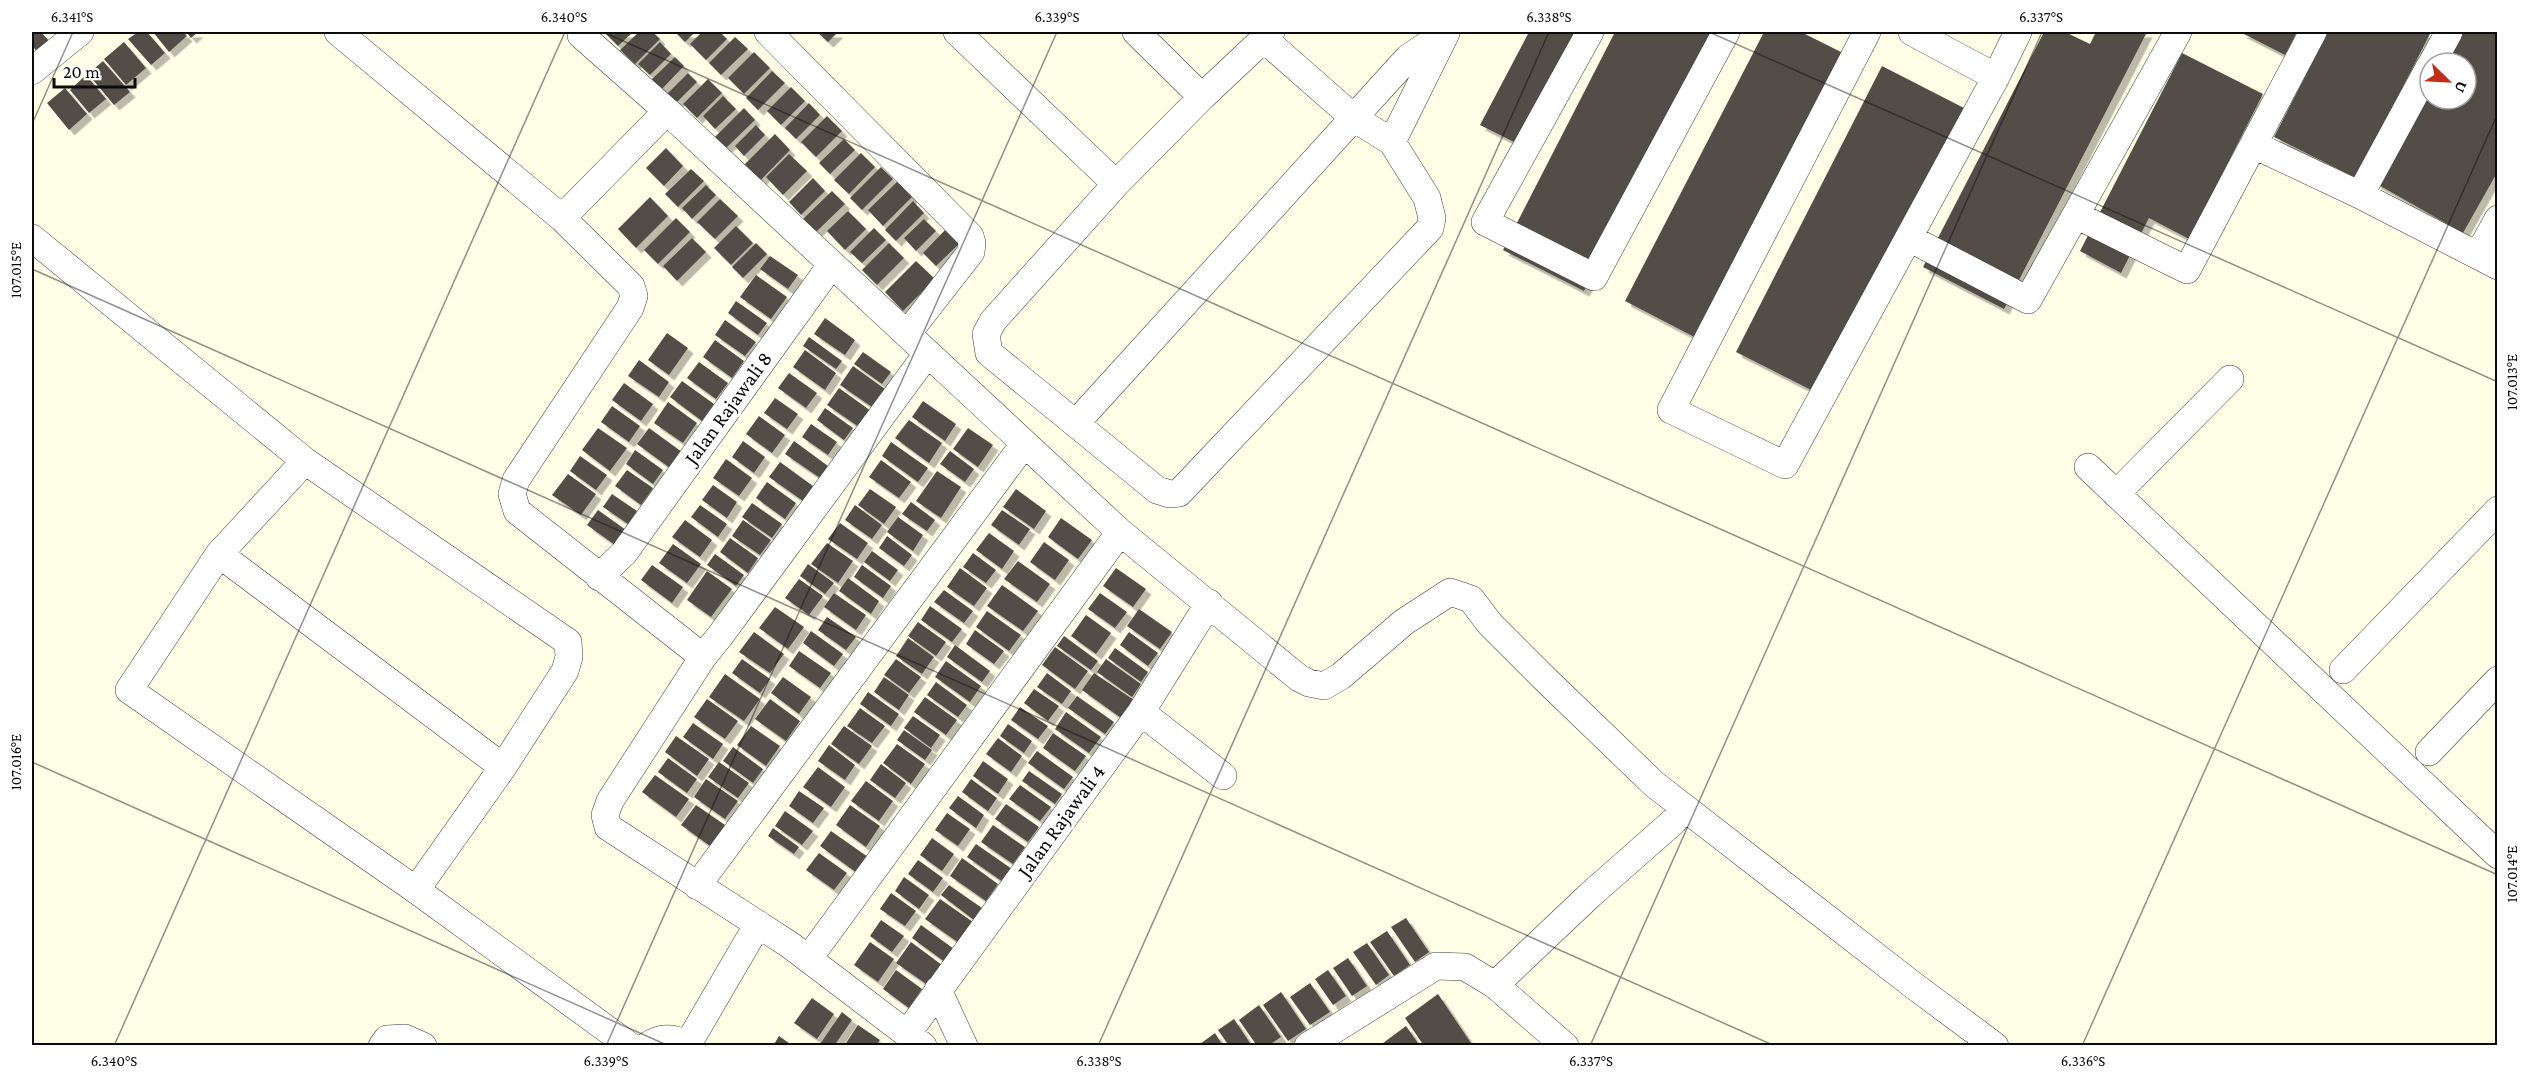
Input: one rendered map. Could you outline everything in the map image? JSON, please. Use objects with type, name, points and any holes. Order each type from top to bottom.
[{"type":"street","points":[[32,71],[80,32]]},
{"type":"street","points":[[338,32],[562,218],[631,286],[634,296],[630,308],[516,480],[512,494],[516,511],[703,657]]},
{"type":"street","points":[[581,32],[1120,532],[1299,678],[1324,686],[1341,676],[1404,622],[1450,592],[1472,599],[1490,624],[1654,784],[1995,1046]]},
{"type":"street","points":[[768,32],[970,236],[971,252],[907,334]]},
{"type":"street","points":[[957,32],[1116,184]]},
{"type":"street","points":[[1136,32],[1202,97]]},
{"type":"street","points":[[1076,423],[1408,58],[1446,32]]},
{"type":"street","points":[[1392,142],[1446,32]]},
{"type":"street","points":[[1590,32],[1485,222],[1594,277],[1726,32]]},
{"type":"street","points":[[1867,32],[1671,410],[1785,465],[1996,77],[2018,32]]},
{"type":"street","points":[[1912,32],[1996,77]]},
{"type":"street","points":[[1909,238],[2028,300],[2178,32]]},
{"type":"street","points":[[2076,215],[2187,270],[2313,32]]},
{"type":"street","points":[[2439,51],[2449,32]]},
{"type":"street","points":[[1268,35],[1354,118],[1392,142],[1427,198],[1432,218],[1430,228],[1179,493],[1170,494],[1157,490],[989,352],[986,334],[993,321],[1116,184],[1202,97],[1268,35]]},
{"type":"street","points":[[2360,195],[2418,89]]},
{"type":"street","points":[[562,218],[667,111]]},
{"type":"street","points":[[2254,145],[2360,195],[2488,261],[2498,219]]},
{"type":"street","points":[[32,238],[305,461],[568,642],[569,657],[565,671],[503,767],[416,890]]},
{"type":"street","name":"Jalan Rajawali 8","points":[[599,577],[624,553],[832,264]]},
{"type":"street","points":[[915,1040],[809,958],[608,827],[605,815],[610,801],[703,657],[927,354]]},
{"type":"street","points":[[2116,494],[2230,380]]},
{"type":"street","points":[[697,886],[1024,444]]},
{"type":"street","points":[[305,461],[219,554],[129,690],[416,890],[630,1046]]},
{"type":"street","points":[[2088,467],[2498,855]]},
{"type":"street","points":[[2343,670],[2498,510]]},
{"type":"street","points":[[809,958],[1120,532]]},
{"type":"street","points":[[219,554],[503,767]]},
{"type":"street","name":"Jalan Rajawali 4","points":[[915,1040],[938,990],[1141,712],[1209,603]]},
{"type":"street","points":[[2429,752],[2498,680]]},
{"type":"street","points":[[1141,712],[1223,776]]},
{"type":"street","points":[[1495,985],[1590,895],[1674,821]]},
{"type":"street","points":[[647,1046],[656,1040],[672,1038],[689,1045],[758,924]]},
{"type":"street","points":[[1308,1046],[1436,966],[1465,967],[1495,985],[1565,1046]]},
{"type":"street","points":[[938,990],[964,1046]]},
{"type":"street","points":[[382,1046],[387,1039],[396,1038],[405,1038],[423,1046]]},
{"type":"building","points":[[32,32],[41,32],[49,41],[37,52],[32,45]]},
{"type":"building","points":[[138,32],[147,32],[165,53],[151,65],[128,39]]},
{"type":"building","points":[[153,32],[183,32],[187,36],[169,52]]},
{"type":"building","points":[[186,32],[198,32],[191,38]]},
{"type":"building","points":[[604,32],[633,32],[618,46]]},
{"type":"building","points":[[639,32],[653,32],[660,39],[635,64],[620,50]]},
{"type":"building","points":[[675,32],[695,32],[685,42]]},
{"type":"building","points":[[702,32],[720,32],[727,39],[706,60],[690,44]]},
{"type":"building","points":[[817,32],[838,32],[828,42]]},
{"type":"building","points":[[1529,32],[1579,32],[1520,145],[1480,125]]},
{"type":"building","points":[[1615,32],[1718,32],[1584,291],[1503,250]]},
{"type":"building","points":[[1764,32],[1801,32],[1853,58],[1706,343],[1625,301]]},
{"type":"building","points":[[2044,32],[2065,32],[2090,44],[2096,32],[2147,32],[2004,309],[1923,267]]},
{"type":"building","points":[[2240,32],[2297,32],[2285,55]]},
{"type":"building","points":[[2328,32],[2431,32],[2421,51],[2418,51],[2418,57],[2356,178],[2274,137]]},
{"type":"building","points":[[2460,32],[2498,32],[2498,171],[2463,233],[2375,183],[2418,106],[2418,111],[2478,111],[2478,51],[2449,51]]},
{"type":"building","points":[[735,37],[748,49],[721,75],[709,63]]},
{"type":"building","points":[[124,42],[146,68],[126,85],[104,59]]},
{"type":"building","points":[[660,42],[671,54],[650,75],[638,64]]},
{"type":"building","points":[[754,52],[770,68],[744,94],[728,78]]},
{"type":"building","points":[[2182,53],[2263,94],[2189,239],[2149,218],[2121,273],[2080,251]]},
{"type":"building","points":[[675,57],[684,66],[661,90],[651,80]]},
{"type":"building","points":[[103,61],[130,92],[114,105],[88,74]]},
{"type":"building","points":[[1882,66],[1964,108],[1817,393],[1736,352]]},
{"type":"building","points":[[772,71],[785,83],[758,110],[746,98]]},
{"type":"building","points":[[688,73],[697,82],[676,103],[667,94]]},
{"type":"building","points":[[86,75],[106,99],[89,113],[70,90]]},
{"type":"building","points":[[708,79],[722,93],[697,118],[683,104]]},
{"type":"building","points":[[791,87],[805,101],[781,125],[767,111]]},
{"type":"building","points":[[65,88],[87,114],[69,130],[47,103]]},
{"type":"building","points":[[723,96],[736,109],[715,129],[703,116]]},
{"type":"building","points":[[809,103],[820,115],[796,139],[785,128]]},
{"type":"building","points":[[744,108],[755,120],[726,148],[715,137]]},
{"type":"building","points":[[827,116],[842,131],[816,157],[801,142]]},
{"type":"building","points":[[756,125],[765,135],[744,156],[735,146]]},
{"type":"building","points":[[775,134],[790,150],[757,184],[741,168]]},
{"type":"building","points":[[844,139],[855,150],[830,174],[819,163]]},
{"type":"building","points":[[666,148],[683,166],[664,186],[646,168]]},
{"type":"building","points":[[861,153],[875,167],[849,194],[834,180]]},
{"type":"building","points":[[789,154],[807,171],[783,195],[766,177]]},
{"type":"building","points":[[881,167],[893,179],[862,210],[850,198]]},
{"type":"building","points":[[691,169],[704,181],[678,207],[665,194]]},
{"type":"building","points":[[813,178],[825,191],[801,215],[789,202]]},
{"type":"building","points":[[899,180],[914,195],[883,226],[868,210]]},
{"type":"building","points":[[706,185],[716,195],[692,219],[682,208]]},
{"type":"building","points":[[832,191],[845,204],[816,232],[803,219]]},
{"type":"building","points":[[650,197],[668,216],[636,248],[618,229]]},
{"type":"building","points":[[720,199],[738,216],[715,239],[697,222]]},
{"type":"building","points":[[913,201],[924,213],[896,241],[885,230]]},
{"type":"building","points":[[848,211],[866,229],[845,250],[827,231]]},
{"type":"building","points":[[676,218],[690,232],[658,264],[644,250]]},
{"type":"building","points":[[924,219],[936,231],[916,251],[904,238]]},
{"type":"building","points":[[736,226],[753,243],[731,265],[714,248]]},
{"type":"building","points":[[874,228],[886,240],[862,263],[850,252]]},
{"type":"building","points":[[946,229],[960,243],[936,266],[923,253]]},
{"type":"building","points":[[692,238],[706,252],[677,281],[663,266]]},
{"type":"building","points":[[756,243],[767,254],[743,278],[732,267]]},
{"type":"building","points":[[889,243],[904,258],[877,285],[862,270]]},
{"type":"building","points":[[770,256],[798,275],[788,289],[760,269]]},
{"type":"building","points":[[916,261],[935,279],[903,311],[885,292]]},
{"type":"building","points":[[756,275],[787,297],[771,319],[740,297]]},
{"type":"building","points":[[736,301],[767,323],[758,335],[728,313]]},
{"type":"building","points":[[825,318],[855,340],[845,355],[814,334]]},
{"type":"building","points":[[725,320],[756,342],[745,356],[715,335]]},
{"type":"building","points":[[667,333],[688,348],[669,375],[648,360]]},
{"type":"building","points":[[809,337],[842,361],[836,369],[803,346]]},
{"type":"building","points":[[715,340],[744,361],[732,378],[703,357]]},
{"type":"building","points":[[805,350],[836,373],[825,390],[793,367]]},
{"type":"building","points":[[863,352],[891,372],[882,384],[854,364]]},
{"type":"building","points":[[639,360],[669,382],[659,397],[628,376]]},
{"type":"building","points":[[699,362],[728,383],[716,399],[687,378]]},
{"type":"building","points":[[853,366],[885,389],[872,407],[840,385]]},
{"type":"building","points":[[789,373],[817,393],[806,408],[778,388]]},
{"type":"building","points":[[682,381],[714,404],[702,421],[670,397]]},
{"type":"building","points":[[624,383],[653,404],[641,421],[612,400]]},
{"type":"building","points":[[839,388],[871,411],[859,427],[827,405]]},
{"type":"building","points":[[775,398],[798,414],[787,429],[764,413]]},
{"type":"building","points":[[923,401],[956,424],[945,441],[912,417]]},
{"type":"building","points":[[668,402],[697,423],[683,443],[654,423]]},
{"type":"building","points":[[612,406],[640,426],[629,442],[601,422]]},
{"type":"building","points":[[825,408],[853,428],[844,440],[817,420]]},
{"type":"building","points":[[759,416],[785,435],[772,453],[746,434]]},
{"type":"building","points":[[909,420],[942,443],[929,463],[895,438]]},
{"type":"building","points":[[811,424],[837,442],[828,455],[802,437]]},
{"type":"building","points":[[598,428],[627,448],[610,471],[582,450]]},
{"type":"building","points":[[649,428],[682,452],[670,468],[637,444]]},
{"type":"building","points":[[968,428],[993,445],[978,467],[953,449]]},
{"type":"building","points":[[743,441],[765,457],[754,473],[732,457]]},
{"type":"building","points":[[794,441],[828,466],[820,478],[785,454]]},
{"type":"building","points":[[891,442],[928,468],[918,482],[882,456]]},
{"type":"building","points":[[635,450],[663,470],[653,484],[626,464]]},
{"type":"building","points":[[950,451],[974,469],[965,482],[940,464]]},
{"type":"building","points":[[580,456],[607,475],[596,490],[570,471]]},
{"type":"building","points":[[726,459],[752,478],[739,496],[713,478]]},
{"type":"building","points":[[881,460],[911,482],[899,498],[869,477]]},
{"type":"building","points":[[780,462],[813,486],[803,501],[769,477]]},
{"type":"building","points":[[627,470],[653,488],[641,505],[615,486]]},
{"type":"building","points":[[937,471],[961,487],[941,518],[916,501]]},
{"type":"building","points":[[568,474],[596,494],[581,515],[552,495]]},
{"type":"building","points":[[767,482],[796,503],[785,519],[756,498]]},
{"type":"building","points":[[713,485],[737,502],[727,518],[702,500]]},
{"type":"building","points":[[870,489],[896,507],[884,524],[858,505]]},
{"type":"building","points":[[1016,489],[1046,511],[1034,529],[1003,507]]},
{"type":"building","points":[[612,494],[637,511],[628,524],[603,507]]},
{"type":"building","points":[[911,502],[935,520],[927,531],[902,514]]},
{"type":"building","points":[[752,503],[782,524],[772,538],[742,517]]},
{"type":"building","points":[[700,505],[727,524],[718,537],[691,517]]},
{"type":"building","points":[[855,505],[882,525],[872,539],[845,520]]},
{"type":"building","points":[[598,510],[626,530],[615,545],[587,525]]},
{"type":"building","points":[[1002,510],[1030,529],[1019,545],[991,525]]},
{"type":"building","points":[[898,517],[923,535],[913,551],[887,532]]},
{"type":"building","points":[[1061,518],[1092,540],[1078,559],[1048,537]]},
{"type":"building","points":[[685,520],[712,540],[700,557],[672,537]]},
{"type":"building","points":[[743,520],[771,540],[760,555],[732,536]]},
{"type":"building","points":[[840,523],[868,543],[857,559],[828,539]]},
{"type":"building","points":[[989,533],[1014,551],[1002,569],[976,550]]},
{"type":"building","points":[[887,536],[912,555],[904,566],[879,548]]},
{"type":"building","points":[[730,538],[758,558],[748,573],[720,552]]},
{"type":"building","points":[[1044,542],[1069,560],[1055,580],[1030,562]]},
{"type":"building","points":[[827,543],[853,561],[838,583],[811,564]]},
{"type":"building","points":[[673,544],[701,564],[687,583],[659,563]]},
{"type":"building","points":[[872,551],[898,570],[890,581],[864,562]]},
{"type":"building","points":[[973,553],[996,570],[986,583],[963,567]]},
{"type":"building","points":[[715,554],[744,575],[736,586],[707,565]]},
{"type":"building","points":[[1018,561],[1050,584],[1037,602],[1004,579]]},
{"type":"building","points":[[808,564],[834,583],[825,594],[800,576]]},
{"type":"building","points":[[652,565],[683,587],[672,603],[641,580]]},
{"type":"building","points":[[862,565],[891,586],[883,598],[854,577]]},
{"type":"building","points":[[960,568],[987,588],[974,606],[947,587]]},
{"type":"building","points":[[1116,568],[1146,589],[1133,607],[1103,586]]},
{"type":"building","points":[[707,571],[732,589],[711,617],[687,600]]},
{"type":"building","points":[[848,578],[879,601],[871,614],[839,591]]},
{"type":"building","points":[[799,579],[823,596],[809,615],[785,598]]},
{"type":"building","points":[[1002,585],[1038,611],[1023,631],[987,606]]},
{"type":"building","points":[[944,590],[973,611],[964,623],[934,602]]},
{"type":"building","points":[[834,593],[866,615],[856,630],[824,607]]},
{"type":"building","points":[[1100,593],[1127,612],[1115,628],[1088,609]]},
{"type":"building","points":[[930,606],[962,629],[952,642],[921,620]]},
{"type":"building","points":[[775,607],[804,627],[788,649],[759,628]]},
{"type":"building","points":[[1139,609],[1172,632],[1160,649],[1127,626]]},
{"type":"building","points":[[987,611],[1021,635],[1009,651],[976,627]]},
{"type":"building","points":[[1086,615],[1111,633],[1096,654],[1071,636]]},
{"type":"building","points":[[827,617],[856,637],[846,650],[818,630]]},
{"type":"building","points":[[918,622],[946,642],[936,656],[908,636]]},
{"type":"building","points":[[975,630],[1004,651],[994,664],[966,644]]},
{"type":"building","points":[[811,631],[843,654],[834,666],[803,643]]},
{"type":"building","points":[[754,632],[784,654],[770,673],[739,652]]},
{"type":"building","points":[[1129,632],[1158,653],[1148,666],[1120,645]]},
{"type":"building","points":[[1064,636],[1098,661],[1091,670],[1057,646]]},
{"type":"building","points":[[908,638],[934,657],[922,674],[896,656]]},
{"type":"building","points":[[955,645],[990,671],[982,682],[947,657]]},
{"type":"building","points":[[1055,647],[1088,671],[1075,689],[1042,665]]},
{"type":"building","points":[[1115,648],[1148,672],[1141,682],[1108,658]]},
{"type":"building","points":[[799,651],[831,673],[820,688],[789,666]]},
{"type":"building","points":[[742,659],[770,679],[760,693],[732,673]]},
{"type":"building","points":[[896,659],[921,677],[909,693],[884,675]]},
{"type":"building","points":[[1106,659],[1141,684],[1132,697],[1097,672]]},
{"type":"building","points":[[946,661],[981,686],[970,702],[935,677]]},
{"type":"building","points":[[1047,673],[1071,691],[1062,704],[1037,687]]},
{"type":"building","points":[[1094,673],[1134,700],[1121,718],[1082,690]]},
{"type":"building","points":[[725,674],[760,699],[744,721],[709,697]]},
{"type":"building","points":[[783,677],[811,697],[799,714],[771,693]]},
{"type":"building","points":[[884,677],[909,695],[899,710],[874,692]]},
{"type":"building","points":[[936,682],[967,705],[958,717],[927,695]]},
{"type":"building","points":[[1034,689],[1059,706],[1048,721],[1024,703]]},
{"type":"building","points":[[868,692],[899,714],[891,726],[860,704]]},
{"type":"building","points":[[1077,696],[1114,722],[1105,734],[1068,708]]},
{"type":"building","points":[[925,697],[957,720],[946,735],[914,712]]},
{"type":"building","points":[[707,699],[738,721],[725,739],[694,717]]},
{"type":"building","points":[[770,699],[800,721],[786,741],[755,719]]},
{"type":"building","points":[[1020,707],[1048,726],[1038,739],[1011,720]]},
{"type":"building","points":[[860,708],[885,726],[872,743],[847,726]]},
{"type":"building","points":[[1066,712],[1101,737],[1089,753],[1055,729]]},
{"type":"building","points":[[913,716],[940,735],[931,748],[904,728]]},
{"type":"building","points":[[693,723],[723,744],[713,759],[683,737]]},
{"type":"building","points":[[1008,724],[1032,741],[1024,753],[1000,736]]},
{"type":"building","points":[[751,726],[780,746],[766,766],[737,745]]},
{"type":"building","points":[[844,726],[872,746],[859,764],[831,744]]},
{"type":"building","points":[[904,730],[932,750],[925,760],[897,740]]},
{"type":"building","points":[[1053,733],[1086,756],[1075,771],[1043,748]]},
{"type":"building","points":[[676,736],[709,759],[697,776],[665,752]]},
{"type":"building","points":[[998,738],[1022,756],[1011,772],[986,754]]},
{"type":"building","points":[[897,744],[925,764],[911,784],[883,763]]},
{"type":"building","points":[[829,745],[855,765],[845,780],[818,761]]},
{"type":"building","points":[[733,747],[763,769],[753,783],[723,761]]},
{"type":"building","points":[[1037,751],[1073,777],[1064,789],[1028,763]]},
{"type":"building","points":[[668,758],[697,779],[687,793],[658,772]]},
{"type":"building","points":[[983,761],[1008,779],[998,794],[973,776]]},
{"type":"building","points":[[719,762],[749,783],[738,798],[708,777]]},
{"type":"building","points":[[881,764],[906,783],[895,798],[870,780]]},
{"type":"building","points":[[818,767],[845,787],[831,807],[803,787]]},
{"type":"building","points":[[1029,771],[1062,794],[1055,804],[1022,781]]},
{"type":"building","points":[[655,775],[689,799],[676,817],[642,792]]},
{"type":"building","points":[[706,779],[738,801],[725,819],[694,797]]},
{"type":"building","points":[[971,779],[997,798],[988,811],[962,792]]},
{"type":"building","points":[[866,781],[893,801],[879,821],[851,801]]},
{"type":"building","points":[[1020,785],[1051,807],[1040,821],[1009,799]]},
{"type":"building","points":[[799,791],[824,808],[813,823],[789,806]]},
{"type":"building","points":[[958,796],[984,815],[976,828],[949,808]]},
{"type":"building","points":[[1006,804],[1039,827],[1028,842],[995,819]]},
{"type":"building","points":[[696,805],[725,825],[710,846],[681,825]]},
{"type":"building","points":[[850,805],[880,826],[866,847],[836,825]]},
{"type":"building","points":[[785,811],[813,831],[802,845],[775,826]]},
{"type":"building","points":[[947,813],[970,829],[958,846],[935,830]]},
{"type":"building","points":[[993,825],[1025,847],[1013,864],[981,842]]},
{"type":"building","points":[[773,828],[799,847],[794,854],[768,836]]},
{"type":"building","points":[[831,831],[868,857],[857,873],[820,846]]},
{"type":"building","points":[[932,838],[954,854],[942,871],[920,855]]},
{"type":"building","points":[[976,844],[1012,869],[1003,882],[967,857]]},
{"type":"building","points":[[819,853],[847,873],[834,890],[806,870]]},
{"type":"building","points":[[962,858],[998,884],[986,901],[950,876]]},
{"type":"building","points":[[918,860],[943,878],[933,892],[908,874]]},
{"type":"building","points":[[904,877],[929,895],[919,909],[895,891]]},
{"type":"building","points":[[949,885],[982,908],[974,920],[941,895]]},
{"type":"building","points":[[891,893],[916,911],[905,926],[880,909]]},
{"type":"building","points":[[940,899],[973,922],[959,943],[925,919]]},
{"type":"building","points":[[1406,918],[1429,952],[1415,962],[1391,927]]},
{"type":"building","points":[[881,920],[904,936],[892,952],[870,936]]},
{"type":"building","points":[[921,925],[954,949],[945,962],[912,938]]},
{"type":"building","points":[[1387,931],[1410,965],[1394,976],[1370,942]]},
{"type":"building","points":[[870,942],[894,959],[878,982],[854,965]]},
{"type":"building","points":[[911,942],[946,968],[932,988],[896,963]]},
{"type":"building","points":[[1367,943],[1389,975],[1376,985],[1353,952]]},
{"type":"building","points":[[1348,958],[1367,986],[1352,996],[1333,968]]},
{"type":"building","points":[[896,970],[922,989],[909,1008],[883,989]]},
{"type":"building","points":[[1328,970],[1346,996],[1333,1005],[1315,979]]},
{"type":"building","points":[[1310,983],[1330,1012],[1310,1025],[1290,997]]},
{"type":"building","points":[[1281,992],[1306,1029],[1288,1041],[1263,1005]]},
{"type":"building","points":[[1438,994],[1473,1046],[1424,1046],[1405,1018]]},
{"type":"building","points":[[812,998],[834,1014],[817,1039],[794,1023]]},
{"type":"building","points":[[1259,1005],[1281,1037],[1268,1046],[1257,1046],[1239,1020]]},
{"type":"building","points":[[842,1012],[852,1020],[834,1046],[822,1046],[820,1044]]},
{"type":"building","points":[[1234,1019],[1252,1046],[1229,1046],[1218,1030]]},
{"type":"building","points":[[858,1025],[880,1040],[876,1046],[844,1046]]},
{"type":"building","points":[[1406,1026],[1420,1046],[1379,1046]]},
{"type":"building","points":[[1215,1033],[1223,1046],[1201,1046],[1200,1044]]},
{"type":"building","points":[[779,1036],[793,1046],[773,1046]]}]
